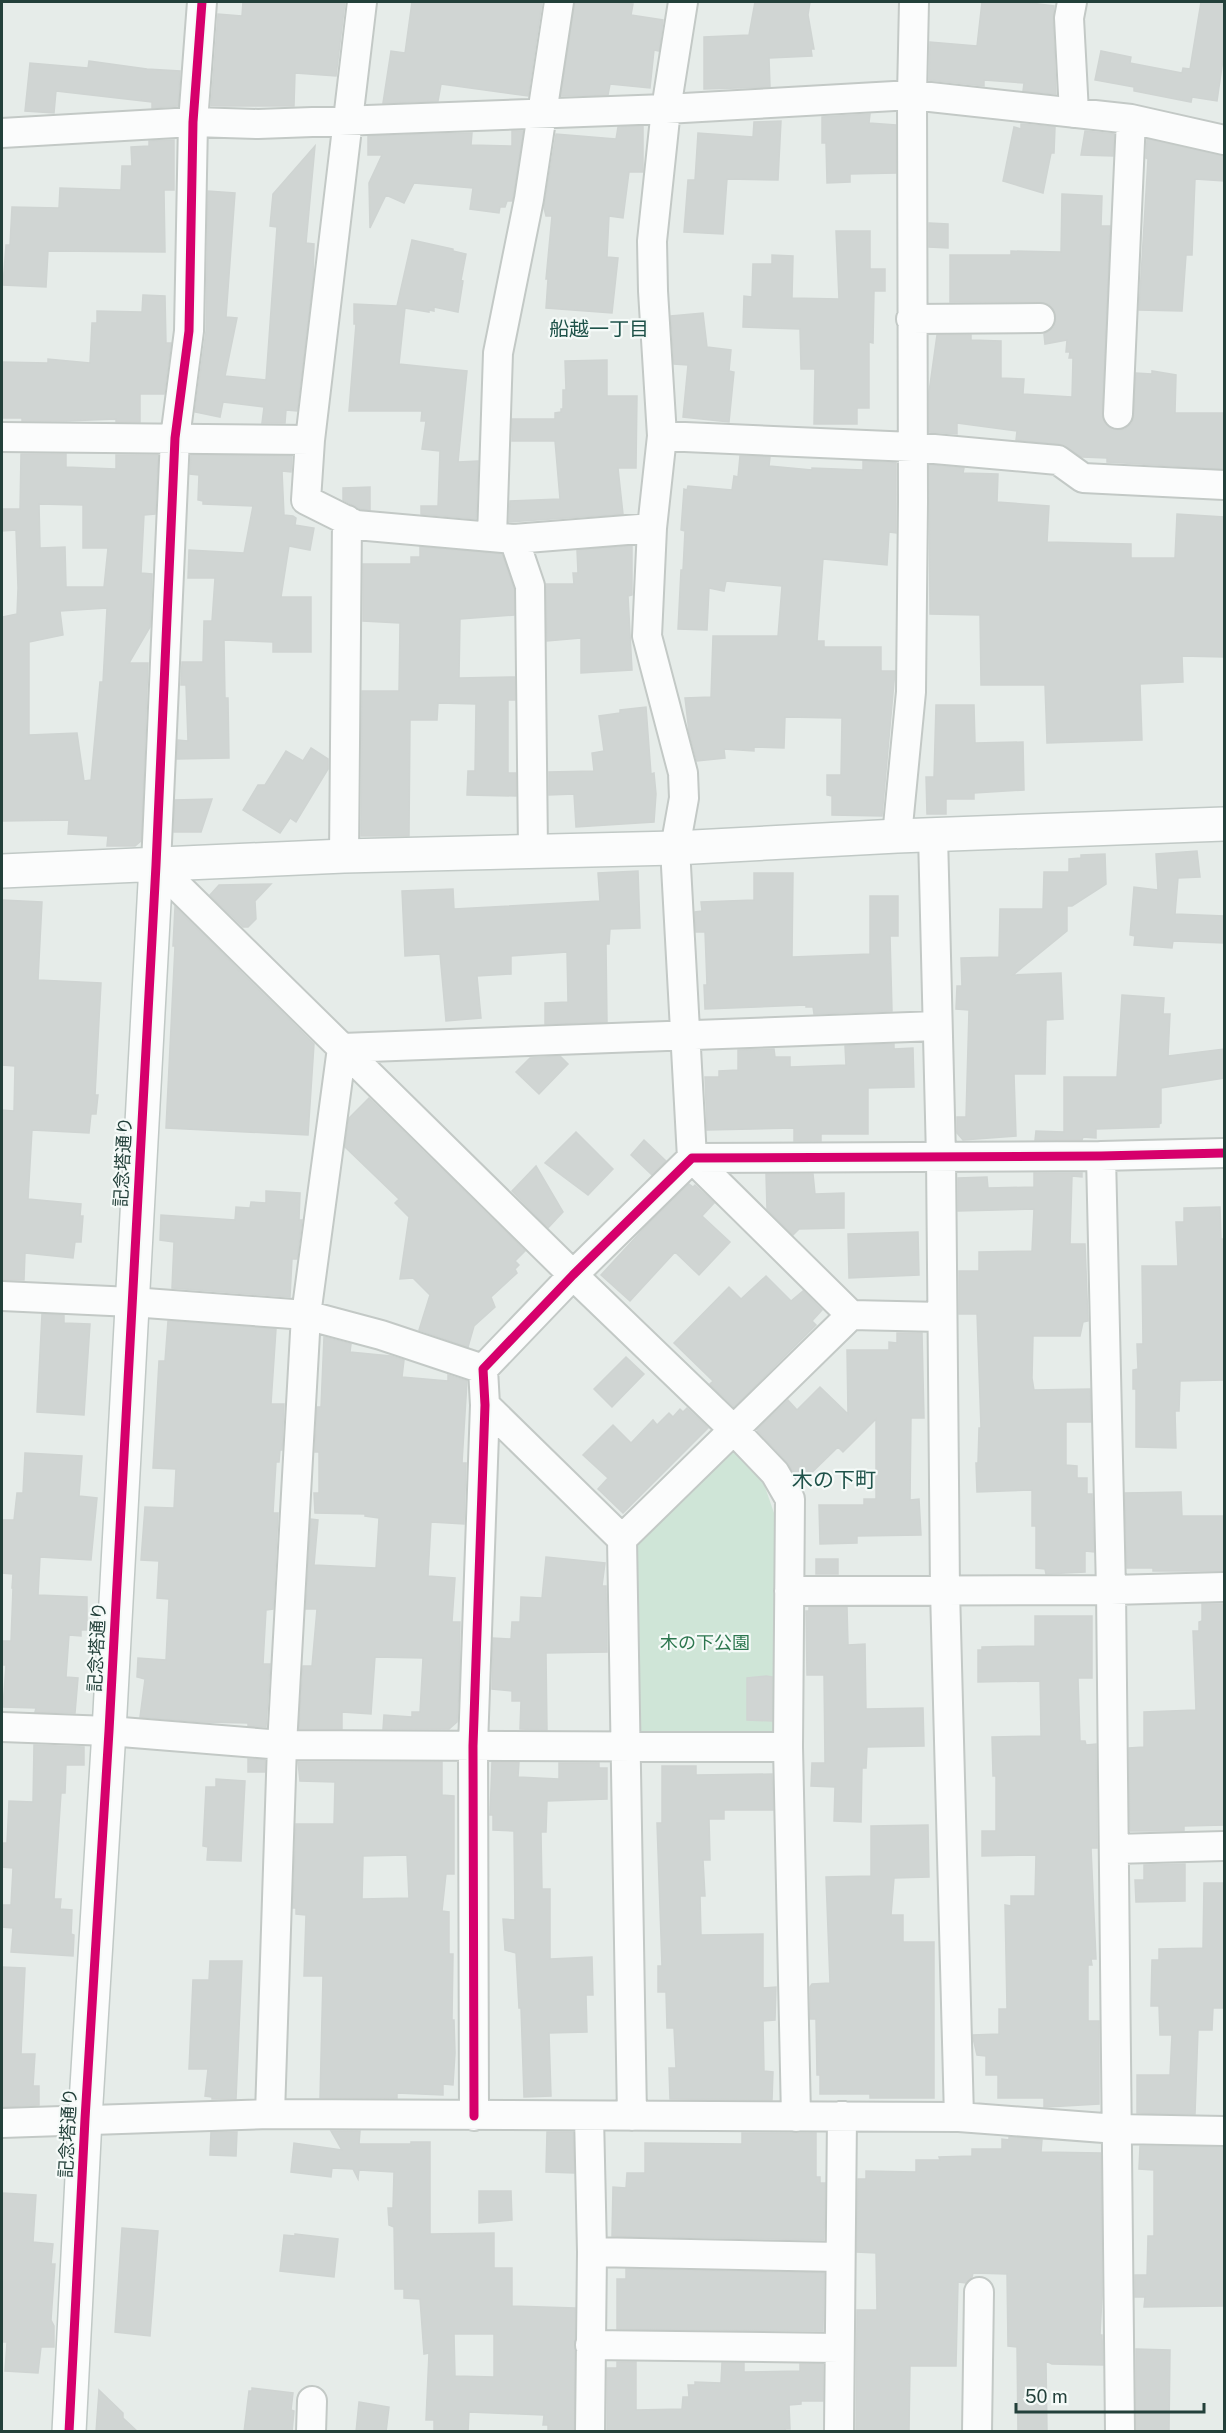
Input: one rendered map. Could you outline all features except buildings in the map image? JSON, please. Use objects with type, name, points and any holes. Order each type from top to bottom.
[{"type":"street","points":[[202,2],[193,122],[189,331],[175,438],[156,865],[573,1275],[734,1429],[776,1473],[790,1499],[788,1747],[796,2117]]},
{"type":"street","points":[[362,2],[310,440],[306,500],[356,525],[503,538],[652,528]]},
{"type":"street","points":[[533,850],[530,586],[503,538],[498,353],[544,113],[559,2]]},
{"type":"street","points":[[683,2],[666,109],[652,240],[652,291],[662,436],[652,528],[647,636],[683,773],[684,798],[675,848],[692,1158],[851,1315],[942,1317]]},
{"type":"street","points":[[897,836],[911,692],[914,502],[911,319],[914,2]]},
{"type":"street","points":[[1072,2],[1069,18],[1074,113]]},
{"type":"street","points":[[2,133],[193,122],[258,124],[666,109],[912,95],[1131,119],[1224,140]]},
{"type":"street","points":[[1118,414],[1131,119]]},
{"type":"street","points":[[911,319],[1040,318]]},
{"type":"street","points":[[662,436],[912,447],[1058,460],[1083,478],[1224,485]]},
{"type":"street","points":[[2,437],[310,440]]},
{"type":"street","points":[[344,856],[347,520]]},
{"type":"street","points":[[2,872],[344,856],[675,848],[897,836],[1224,824]]},
{"type":"street","points":[[933,835],[940,1157],[945,1590],[959,2117]]},
{"type":"street","name":"記念塔通り","points":[[69,2432],[156,865]]},
{"type":"street","points":[[342,1048],[937,1026]]},
{"type":"street","points":[[270,2114],[282,1745],[306,1315],[342,1048]]},
{"type":"street","points":[[474,2116],[473,1746],[485,1405],[483,1369],[573,1275],[692,1158],[1101,1156],[1224,1153]]},
{"type":"street","points":[[1101,1156],[1111,1590],[1120,2432]]},
{"type":"street","points":[[2,1296],[132,1302],[306,1315],[381,1335],[483,1369]]},
{"type":"street","points":[[622,1539],[851,1315]]},
{"type":"street","points":[[485,1405],[622,1539],[632,2116]]},
{"type":"street","points":[[789,1591],[1111,1590],[1224,1587]]},
{"type":"street","points":[[2,1727],[109,1731],[282,1745],[788,1747]]},
{"type":"street","points":[[1114,1849],[1224,1846]]},
{"type":"street","points":[[2,2123],[270,2114],[842,2116],[959,2117],[1118,2129],[1224,2131]]},
{"type":"street","points":[[589,2116],[592,2252],[590,2432]]},
{"type":"street","points":[[839,2432],[842,2116]]},
{"type":"street","points":[[592,2252],[840,2257]]},
{"type":"street","points":[[977,2432],[979,2292]]},
{"type":"street","points":[[590,2345],[839,2348]]},
{"type":"street","points":[[310,2432],[312,2401]]},
{"type":"green space","name":"木の下公園","points":[[731,1449],[763,1481],[775,1516],[777,1731],[634,1733],[635,1542]]},
{"type":"cycle path","points":[[69,2432],[156,865],[175,438],[189,331],[193,122],[202,2]]},
{"type":"cycle path","points":[[474,2116],[473,1746],[485,1405],[483,1369],[573,1275],[692,1158],[1101,1156],[1224,1153]]},
{"type":"district","name":"船越一丁目","points":[[599,329]]},
{"type":"district","name":"木の下町","points":[[834,1480]]}]
